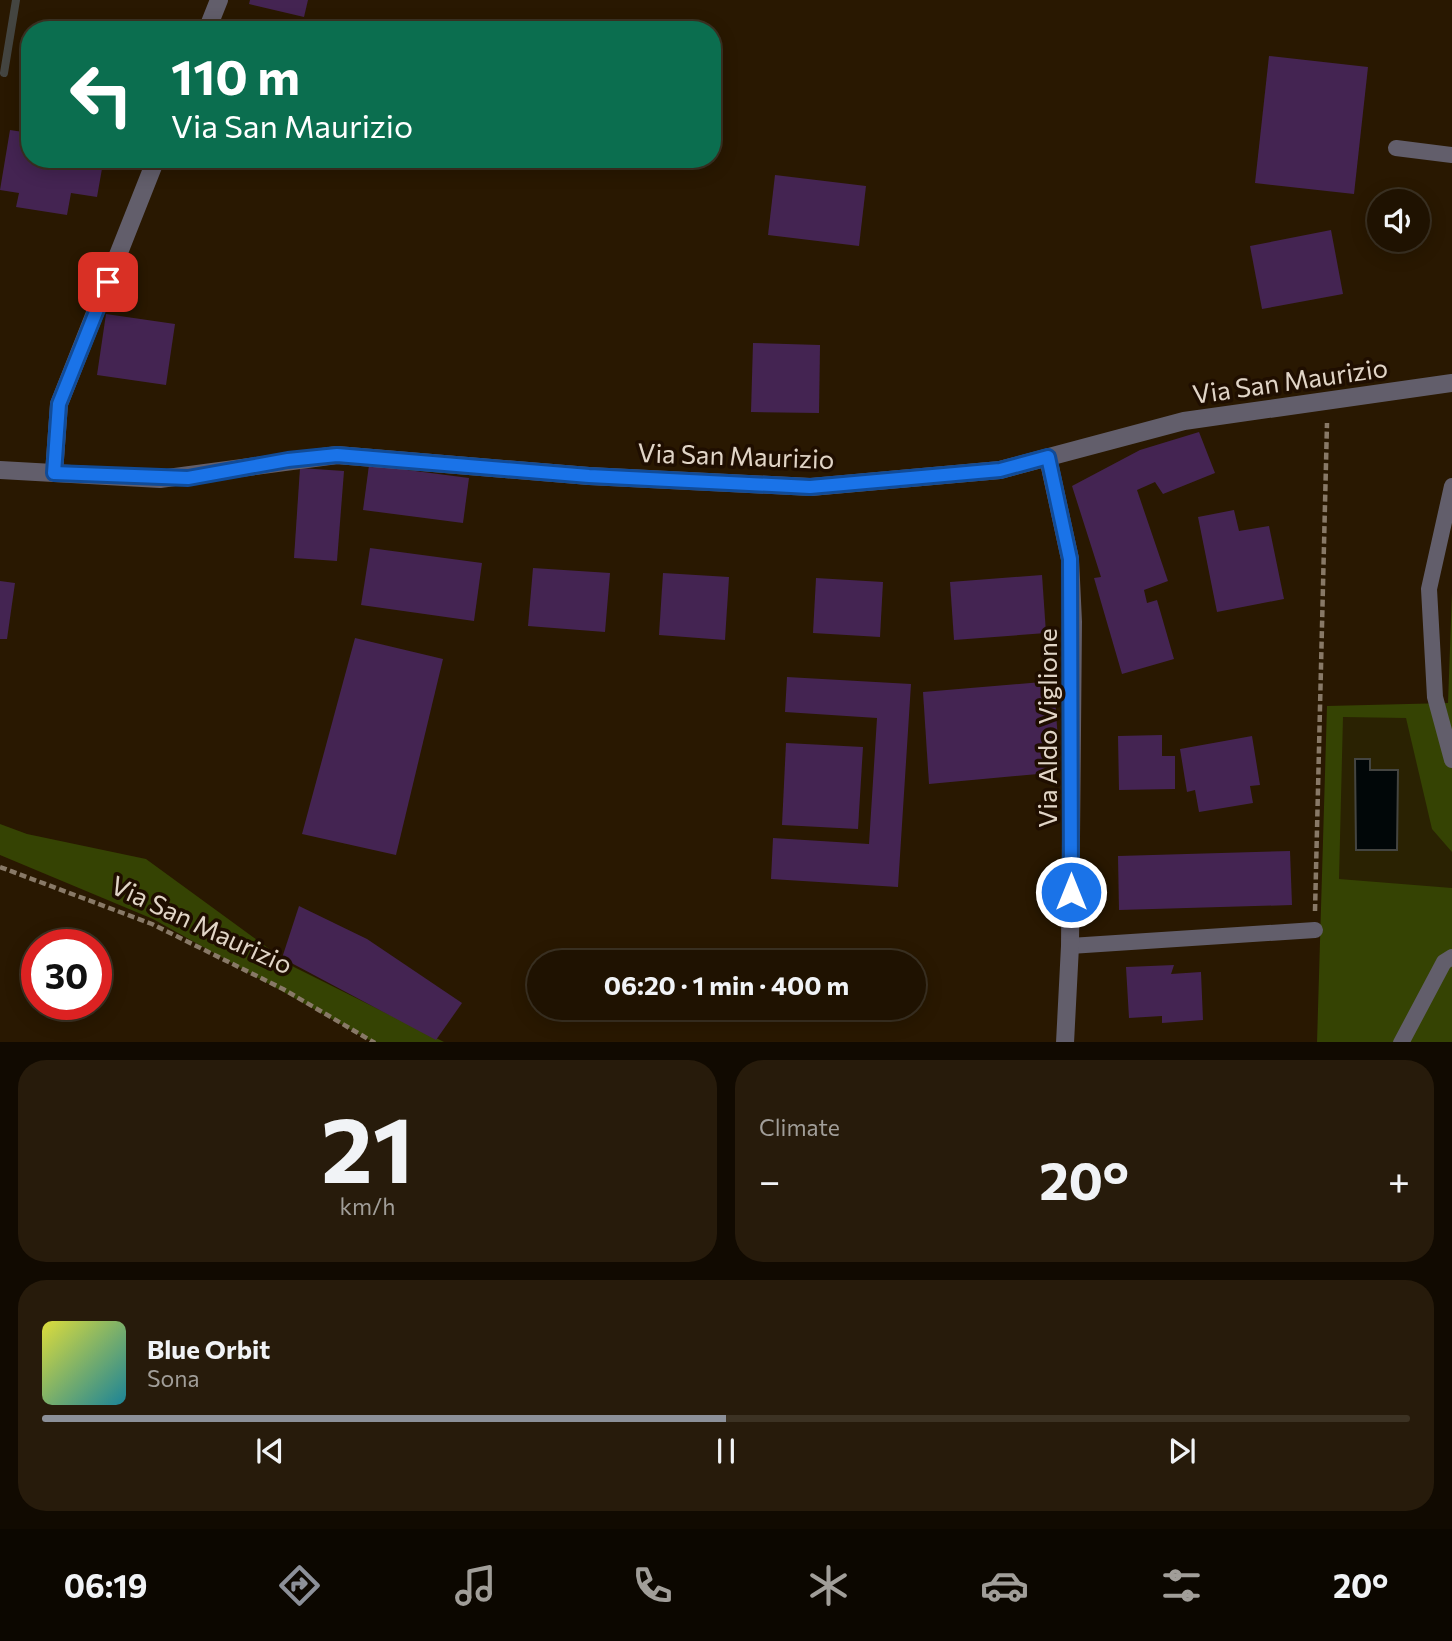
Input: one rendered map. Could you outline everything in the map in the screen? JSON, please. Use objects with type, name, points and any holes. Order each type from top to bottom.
[{"type":"street","points":[[211,21],[219,0]]},
{"type":"street","points":[[54,473],[59,404],[152,168]]},
{"type":"street","name":"Via San Maurizio","points":[[0,470],[188,478],[288,460],[337,455],[589,476],[810,487],[1000,470],[1184,421],[1452,383]]},
{"type":"street","name":"Via Aldo Viglione","points":[[1048,457],[1070,559],[1070,946],[1065,1042]]},
{"type":"lane","points":[[1396,148],[1452,155]]},
{"type":"lane","points":[[1452,486],[1429,589],[1434,697],[1452,760]]},
{"type":"lane","points":[[1070,946],[1315,930]]},
{"type":"lane","points":[[1401,1042],[1444,962],[1452,957]]},
{"type":"path","points":[[1315,930],[1328,401]]},
{"type":"path","name":"Via San Maurizio","points":[[0,867],[152,924],[283,989],[375,1042]]},
{"type":"green space","points":[[1452,592],[1452,1042],[1317,1042],[1327,706],[1448,703]]},
{"type":"green space","points":[[0,824],[27,834],[146,859],[294,967],[444,1042],[373,1042],[153,919],[0,855]]},
{"type":"sand","points":[[1343,717],[1406,718],[1432,829],[1452,852],[1452,888],[1339,879]]},
{"type":"shaded area","points":[[1355,759],[1370,759],[1370,770],[1398,770],[1397,850],[1356,850]]},
{"type":"building","points":[[250,0],[308,0],[304,17],[249,4]]},
{"type":"building","points":[[1269,56],[1368,67],[1354,194],[1255,183]]},
{"type":"building","points":[[10,130],[21,132],[21,168],[102,168],[97,197],[71,193],[67,215],[16,207],[19,193],[0,190]]},
{"type":"building","points":[[775,175],[866,186],[859,246],[768,235]]},
{"type":"building","points":[[1331,230],[1343,294],[1262,309],[1250,246]]},
{"type":"building","points":[[106,314],[175,324],[166,385],[97,375]]},
{"type":"building","points":[[753,343],[820,345],[819,413],[751,412]]},
{"type":"building","points":[[1199,432],[1215,473],[1163,494],[1155,482],[1137,490],[1168,581],[1144,590],[1147,603],[1157,600],[1174,659],[1122,674],[1094,578],[1101,577],[1072,486],[1140,450]]},
{"type":"building","points":[[369,465],[469,478],[463,523],[363,510]]},
{"type":"building","points":[[300,468],[344,471],[337,561],[294,558]]},
{"type":"building","points":[[1234,510],[1239,531],[1269,526],[1284,599],[1217,612],[1198,517]]},
{"type":"building","points":[[370,548],[482,563],[474,621],[361,605]]},
{"type":"building","points":[[533,568],[610,573],[605,632],[528,626]]},
{"type":"building","points":[[663,573],[729,577],[725,640],[659,635]]},
{"type":"building","points":[[1042,575],[1046,633],[954,640],[950,582]]},
{"type":"building","points":[[816,578],[883,582],[880,637],[813,633]]},
{"type":"building","points":[[0,581],[15,583],[7,639],[0,639]]},
{"type":"building","points":[[355,638],[443,659],[396,855],[302,834]]},
{"type":"building","points":[[787,677],[911,684],[898,887],[771,879],[773,838],[869,844],[877,718],[785,712]]},
{"type":"building","points":[[1054,681],[1060,772],[929,784],[923,692]]},
{"type":"building","points":[[1162,735],[1162,756],[1175,756],[1175,789],[1119,790],[1118,736]]},
{"type":"building","points":[[1252,736],[1260,785],[1250,786],[1253,803],[1199,812],[1195,790],[1187,792],[1180,749]]},
{"type":"building","points":[[786,743],[863,747],[858,829],[782,825]]},
{"type":"building","points":[[1290,851],[1292,905],[1119,910],[1118,856]]},
{"type":"building","points":[[299,906],[367,939],[462,1003],[436,1040],[282,958]]},
{"type":"building","points":[[1174,965],[1171,974],[1201,972],[1203,1020],[1162,1023],[1162,1016],[1129,1018],[1126,967]]},
{"type":"waterway","points":[[4,73],[16,0]]},
{"type":"route","points":[[108,282],[59,404],[54,473],[188,478],[288,460],[337,455],[589,476],[810,487],[1000,470],[1048,457],[1070,559],[1073,622],[1071,892]]}]
